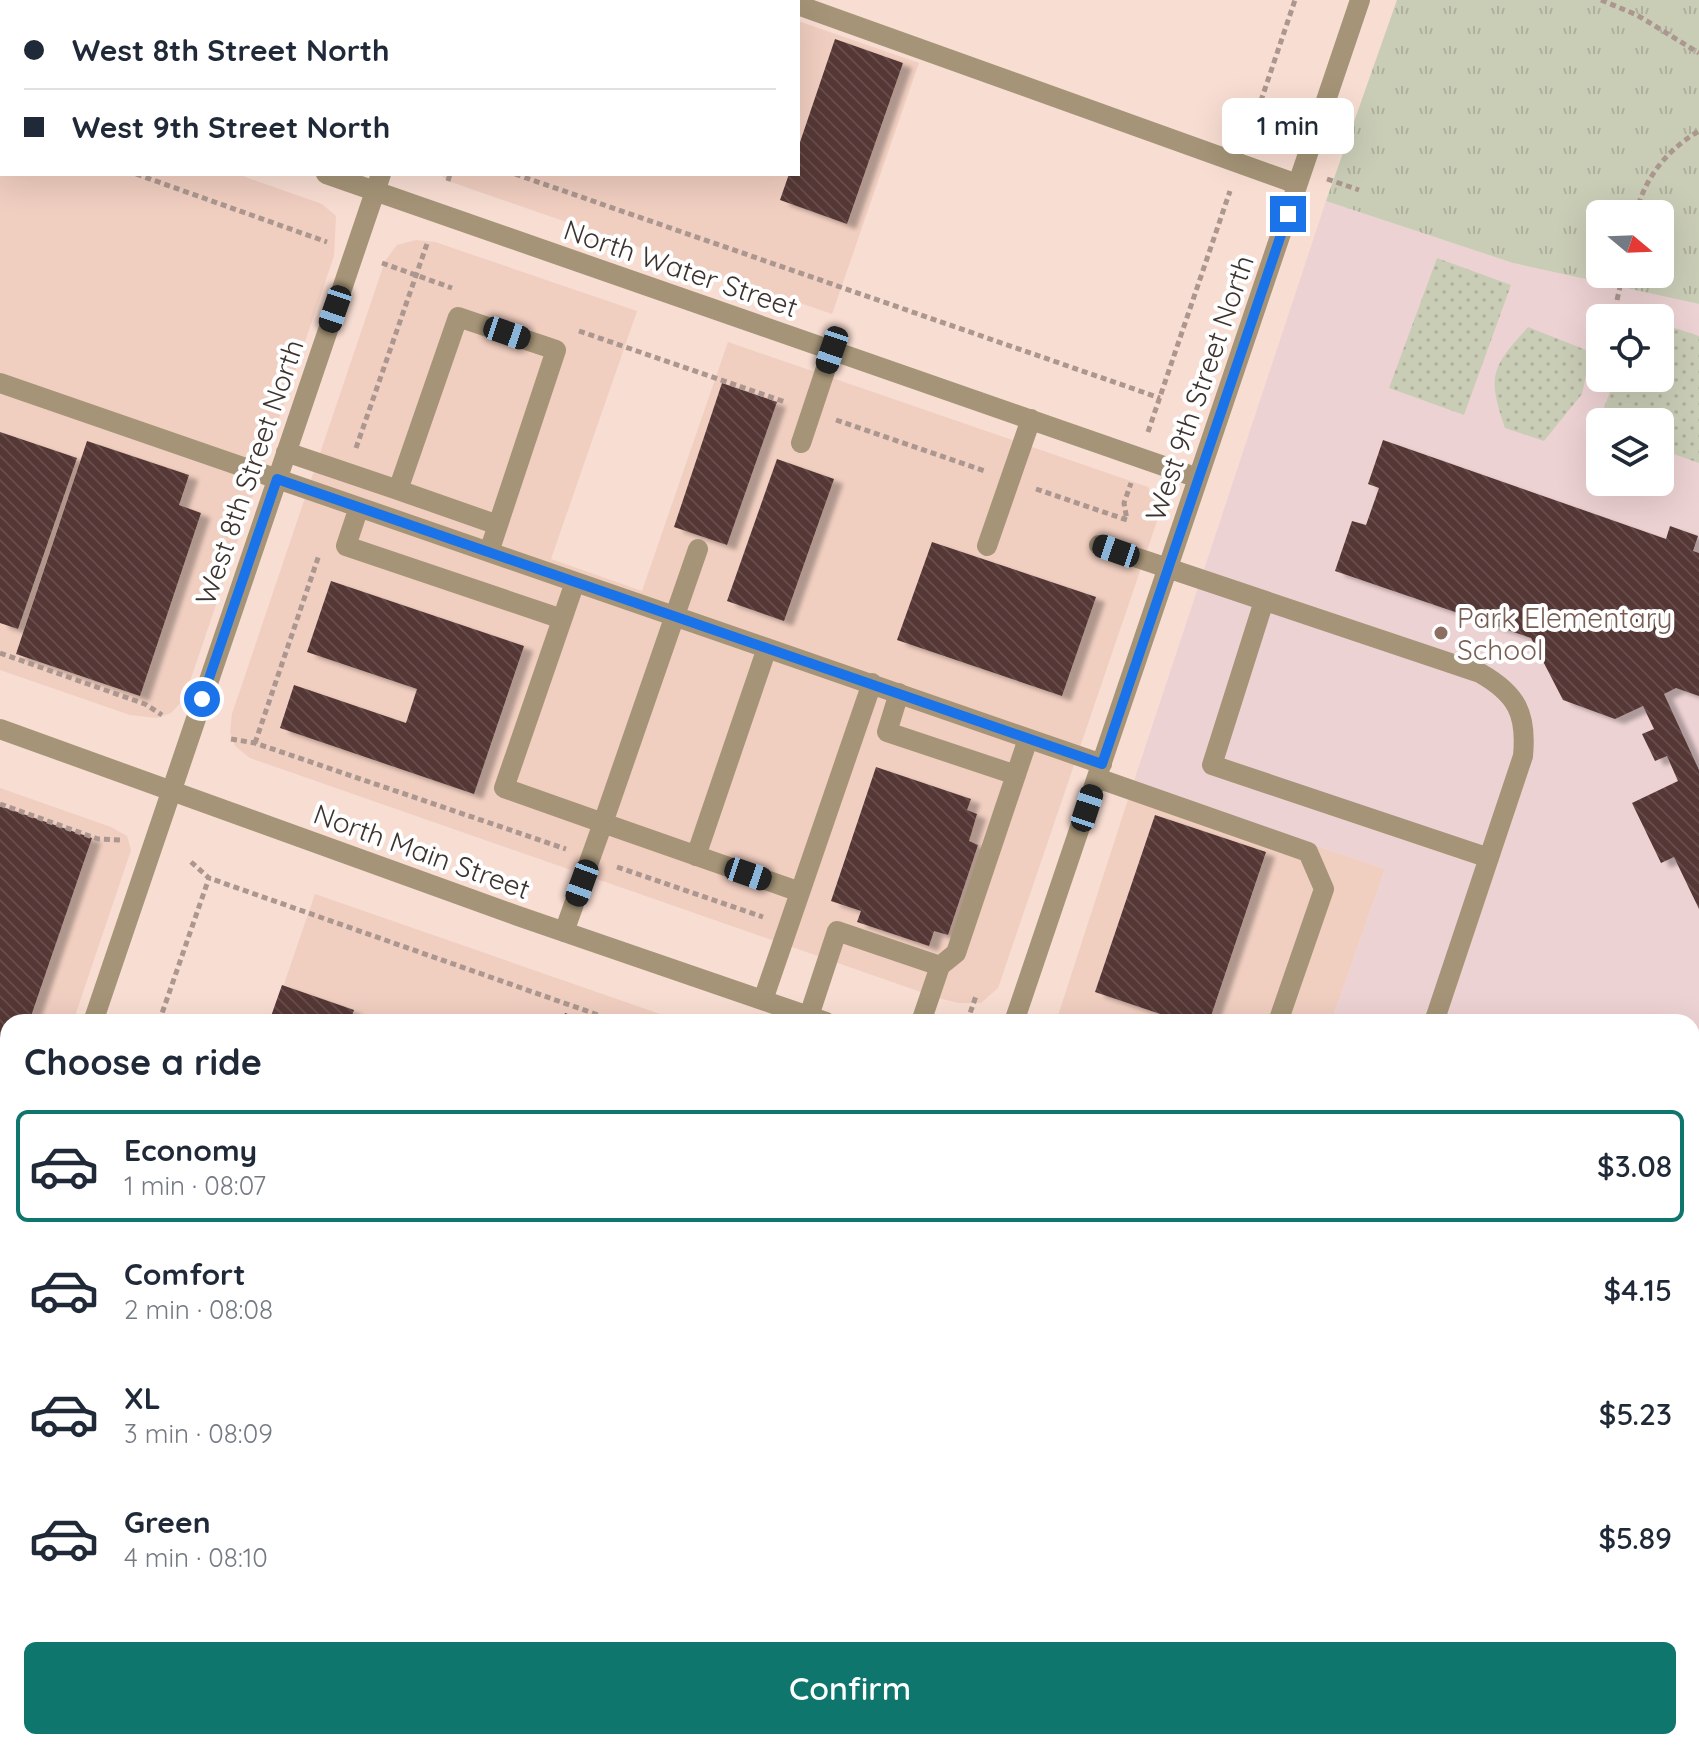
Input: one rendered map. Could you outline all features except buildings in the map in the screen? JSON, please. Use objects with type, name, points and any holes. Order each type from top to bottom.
[{"type":"street","name":"West 9th Street North","points":[[1017,1014],[1360,0]]},
{"type":"street","points":[[800,6],[1239,163],[1300,177]]},
{"type":"street","name":"North Water Street","points":[[338,176],[378,183],[832,350],[1198,478]]},
{"type":"street","name":"West 8th Street North","points":[[96,1014],[378,183]]},
{"type":"street","points":[[398,490],[458,317],[556,350],[489,552]]},
{"type":"street","points":[[801,443],[832,350]]},
{"type":"street","points":[[0,383],[872,683],[1028,739],[1099,771],[1308,852],[1324,889],[1281,1014]]},
{"type":"street","points":[[987,546],[1031,419]]},
{"type":"street","points":[[286,452],[498,525]]},
{"type":"street","points":[[359,507],[346,546],[562,619]]},
{"type":"street","points":[[1099,545],[1480,673],[1500,684],[1516,704],[1525,729],[1523,756],[1437,1014]]},
{"type":"street","points":[[564,932],[698,549]]},
{"type":"street","points":[[575,582],[504,788],[800,892]]},
{"type":"street","points":[[1264,601],[1212,765],[1489,858]]},
{"type":"street","points":[[696,856],[767,648]]},
{"type":"street","points":[[763,1000],[872,683]]},
{"type":"street","points":[[899,693],[887,732],[1016,775]]},
{"type":"street","name":"North Main Street","points":[[0,729],[564,932],[803,1014]]},
{"type":"street","points":[[924,1014],[940,966],[956,953],[1028,739]]},
{"type":"street","points":[[818,1014],[837,931],[940,966]]},
{"type":"path","points":[[577,331],[1127,520],[1124,503],[1295,0]]},
{"type":"path","points":[[1601,0],[1637,15],[1699,53]]},
{"type":"path","points":[[1642,200],[1654,171],[1680,142],[1699,131]]},
{"type":"path","points":[[142,176],[333,244]]},
{"type":"path","points":[[448,181],[449,176]]},
{"type":"path","points":[[521,176],[1160,398]]},
{"type":"path","points":[[1300,177],[1359,190]]},
{"type":"path","points":[[382,263],[460,290]]},
{"type":"path","points":[[1617,300],[1620,288]]},
{"type":"path","points":[[0,653],[145,704],[162,715]]},
{"type":"path","points":[[0,804],[98,839],[121,840]]},
{"type":"path","points":[[191,862],[209,878],[595,1014]]},
{"type":"path","points":[[162,1014],[209,878]]},
{"type":"path","points":[[970,1014],[976,996]]},
{"type":"shaded area","points":[[800,22],[919,63],[832,314],[448,181],[442,176],[800,176]]},
{"type":"shaded area","points":[[0,176],[243,176],[322,204],[336,216],[334,256],[184,699],[171,713],[157,718],[130,715],[0,670]]},
{"type":"shaded area","name":"Park Elementary School","points":[[1326,201],[1513,263],[1586,279],[1586,288],[1626,288],[1699,304],[1699,1014],[1334,1014],[1385,869],[1133,784]]},
{"type":"shaded area","points":[[416,240],[435,242],[637,311],[551,559],[642,591],[728,342],[1148,487],[1156,502],[1157,521],[998,988],[981,1003],[959,1003],[938,998],[250,758],[235,746],[230,732],[232,714],[385,261],[397,245]]},
{"type":"shaded area","points":[[1133,784],[1385,869],[1334,1014],[1059,1014]]},
{"type":"shaded area","points":[[0,788],[111,827],[127,836],[131,850],[76,1014],[0,1014]]},
{"type":"shaded area","points":[[315,894],[660,1014],[274,1014]]},
{"type":"green space","points":[[1397,0],[1699,0],[1699,304],[1626,288],[1674,288],[1674,200],[1586,200],[1586,279],[1513,263],[1326,201]]},
{"type":"green space","points":[[1437,258],[1511,285],[1464,415],[1389,388]]},
{"type":"green space","points":[[1528,327],[1586,350],[1582,394],[1544,441],[1505,428],[1495,384],[1496,373],[1506,353]]},
{"type":"green space","points":[[1674,328],[1699,336],[1699,463],[1674,454],[1674,408],[1604,408],[1610,392],[1674,392]]},
{"type":"place","name":"Park Elementary School","points":[[1441,633]]},
{"type":"route","points":[[202,699],[277,479],[1102,764],[1288,214]]}]
